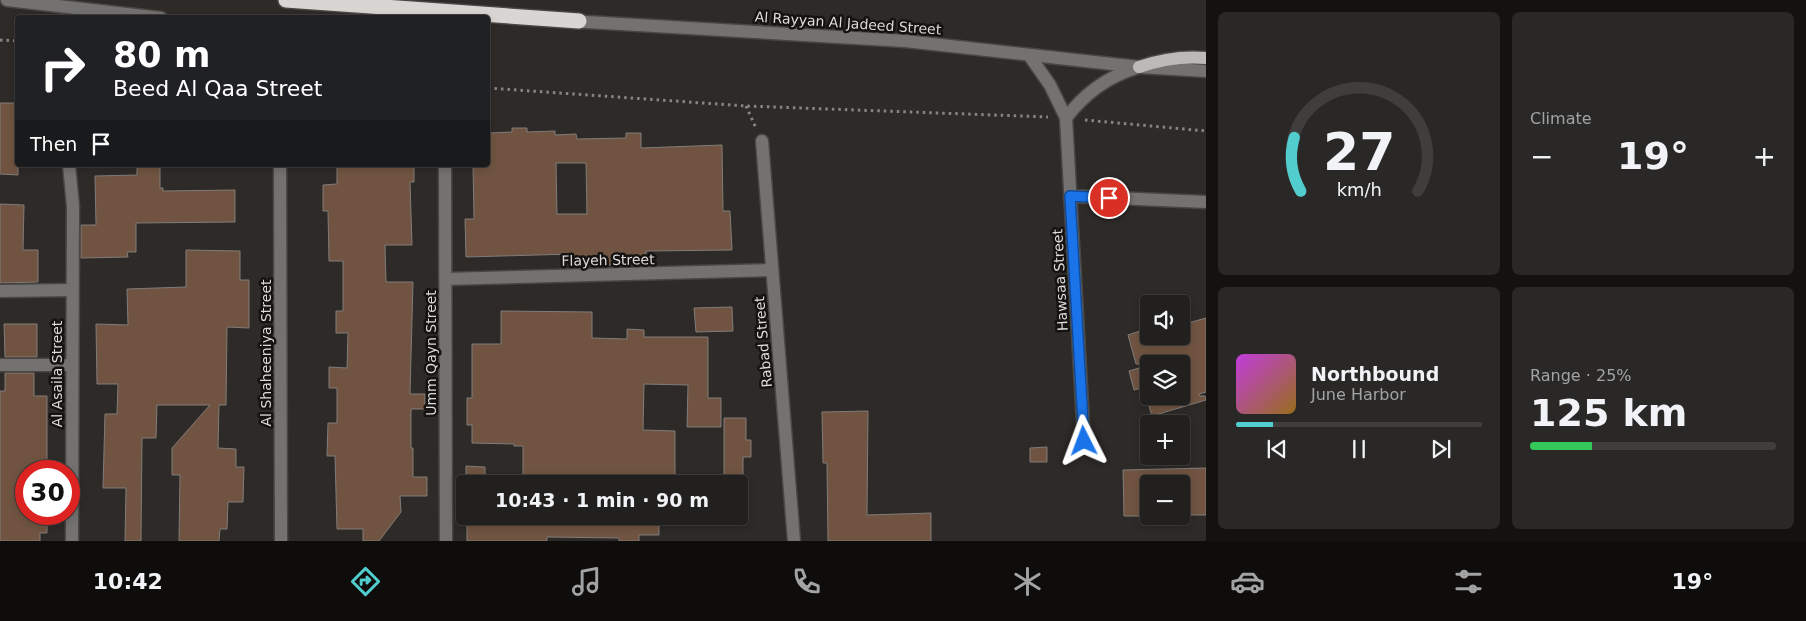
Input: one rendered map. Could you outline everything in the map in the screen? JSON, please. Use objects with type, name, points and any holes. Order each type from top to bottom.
[{"type":"highway","points":[[286,0],[579,21]]},
{"type":"main road","points":[[1139,67],[1158,60],[1187,57],[1206,58]]},
{"type":"street","points":[[7,0],[135,15]]},
{"type":"street","name":"Al Rayyan Al Jadeed Street","points":[[490,22],[579,21],[905,41],[1139,67],[1206,71]]},
{"type":"street","name":"Hawsaa Street","points":[[1029,55],[1050,85],[1066,118],[1084,441]]},
{"type":"street","points":[[1066,118],[1075,106],[1098,86],[1125,71],[1139,67]]},
{"type":"street","name":"Rabad Street","points":[[762,141],[794,541]]},
{"type":"street","name":"Al Asaila Street","points":[[69,167],[73,206],[72,541]]},
{"type":"street","name":"Al Shaheeniya Street","points":[[280,167],[281,541]]},
{"type":"street","name":"Umm Qayn Street","points":[[445,167],[446,541]]},
{"type":"street","points":[[1070,196],[1206,202]]},
{"type":"street","name":"Flayeh Street","points":[[446,279],[772,270]]},
{"type":"street","points":[[0,291],[72,290]]},
{"type":"street","points":[[0,366],[72,366]]},
{"type":"path","points":[[0,40],[15,41]]},
{"type":"path","points":[[490,88],[746,106],[1066,118],[1206,130]]},
{"type":"path","points":[[746,106],[762,141]]},
{"type":"building","points":[[0,103],[15,103],[15,167],[18,167],[18,175],[0,174]]},
{"type":"building","points":[[512,128],[527,128],[527,132],[555,131],[555,135],[576,134],[577,139],[626,138],[626,133],[641,133],[641,148],[722,145],[723,211],[730,211],[732,250],[646,251],[646,265],[592,265],[592,262],[572,262],[573,254],[466,257],[465,219],[474,219],[473,167],[490,167],[490,133],[512,132]],"holes":[[[556,163],[586,163],[587,214],[557,214]]]},
{"type":"building","points":[[137,167],[160,167],[160,188],[163,188],[163,191],[235,190],[235,222],[136,223],[136,252],[127,252],[128,257],[81,258],[81,225],[96,225],[95,176],[137,175]]},
{"type":"building","points":[[337,167],[414,167],[414,182],[410,182],[412,245],[385,245],[386,282],[413,282],[410,394],[425,394],[425,409],[411,409],[411,448],[413,448],[413,477],[427,477],[427,496],[400,496],[401,512],[379,541],[363,541],[363,529],[337,529],[335,456],[327,456],[328,423],[337,423],[337,388],[329,388],[329,367],[347,368],[348,333],[336,333],[336,311],[343,311],[343,261],[329,261],[328,211],[323,211],[323,185],[337,184]]},
{"type":"building","points":[[0,204],[24,205],[23,250],[38,250],[38,282],[0,283]]},
{"type":"building","points":[[186,250],[240,251],[240,280],[249,280],[249,328],[227,327],[226,405],[219,405],[218,448],[236,449],[236,467],[244,467],[243,502],[228,502],[227,529],[220,529],[219,541],[179,541],[180,475],[172,475],[172,448],[210,405],[157,405],[156,438],[142,438],[141,541],[125,541],[126,488],[103,488],[105,414],[117,414],[118,384],[97,384],[96,324],[128,325],[127,289],[186,287]]},
{"type":"building","points":[[732,307],[733,331],[696,332],[694,308]]},
{"type":"building","points":[[501,311],[592,312],[592,338],[627,339],[627,329],[644,330],[644,337],[708,337],[708,398],[721,398],[721,427],[687,427],[688,385],[644,384],[643,430],[675,431],[675,475],[523,475],[523,446],[472,443],[472,425],[467,425],[467,398],[472,398],[472,344],[501,344]]},
{"type":"building","points":[[1206,318],[1206,392],[1199,394],[1200,396],[1205,396],[1206,400],[1190,405],[1190,355],[1140,355],[1140,364],[1136,364],[1128,335],[1140,331],[1140,345],[1190,345],[1190,322]]},
{"type":"building","points":[[4,324],[37,324],[37,357],[5,357]]},
{"type":"building","points":[[1140,368],[1140,388],[1134,390],[1129,371]]},
{"type":"building","points":[[5,373],[34,373],[34,396],[47,396],[47,460],[15,460],[15,525],[47,525],[47,533],[40,533],[40,541],[0,541],[0,391],[5,391]]},
{"type":"building","points":[[1149,405],[1189,405],[1155,415],[1152,415]]},
{"type":"building","points":[[868,411],[867,515],[931,513],[931,541],[828,541],[827,463],[823,463],[822,412]]},
{"type":"building","points":[[724,418],[746,418],[746,440],[751,440],[751,457],[743,457],[743,475],[724,475]]},
{"type":"building","points":[[1047,447],[1047,462],[1030,462],[1030,448]]},
{"type":"building","points":[[466,466],[485,467],[485,475],[466,475]]},
{"type":"building","points":[[1206,468],[1206,515],[1190,515],[1190,475],[1140,475],[1140,516],[1124,516],[1123,470]]},
{"type":"building","points":[[467,525],[659,525],[659,535],[639,535],[639,541],[619,541],[619,538],[547,537],[547,541],[467,541]]},
{"type":"route","points":[[1084,441],[1070,196],[1109,198]]}]
